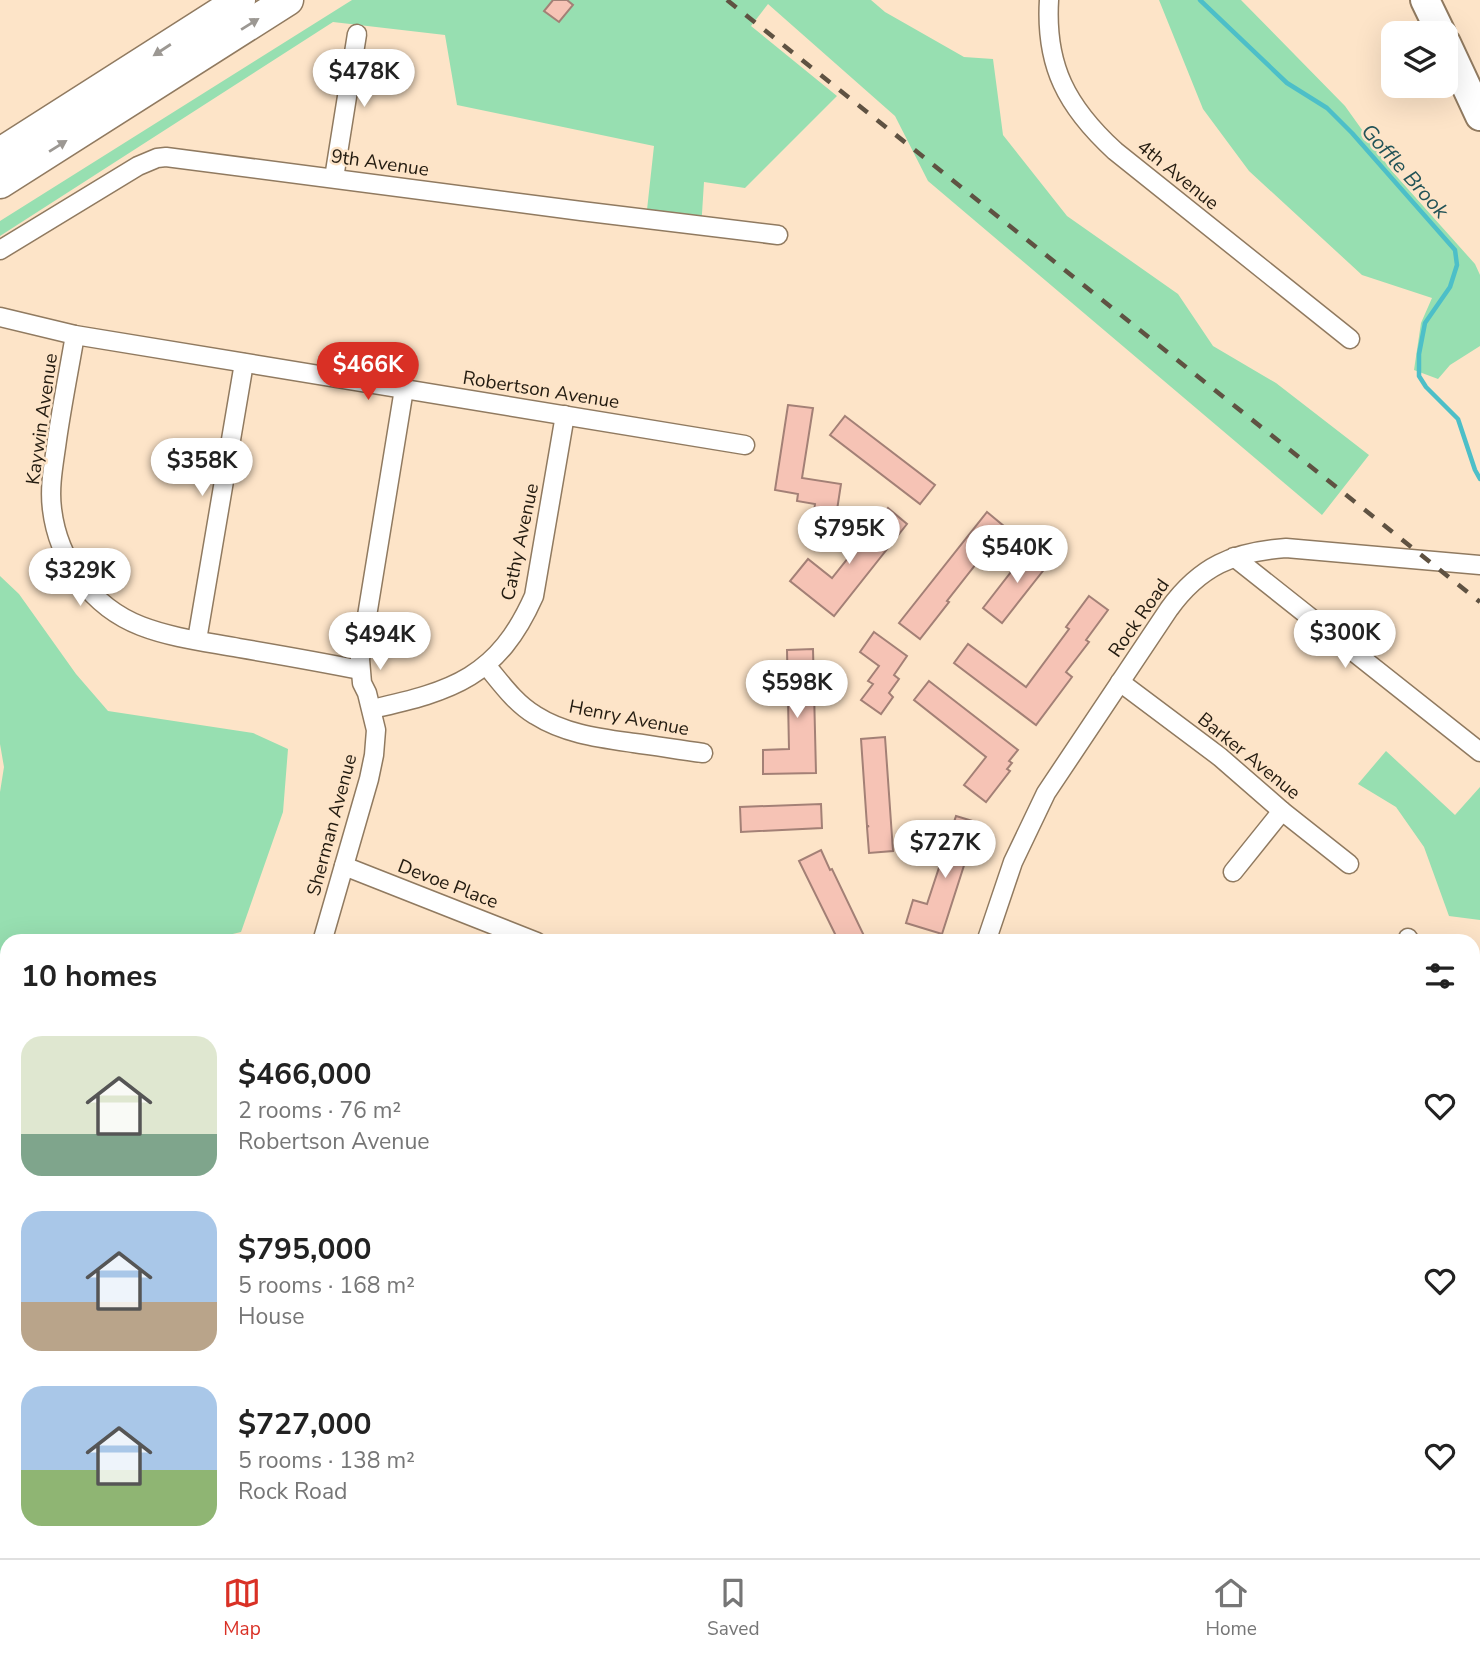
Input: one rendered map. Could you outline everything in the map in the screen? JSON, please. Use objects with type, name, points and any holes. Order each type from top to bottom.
[{"type":"highway","points":[[0,153],[240,0]]},
{"type":"highway","points":[[0,183],[288,0]]},
{"type":"main road","points":[[1425,0],[1435,21]]},
{"type":"main road","points":[[1458,69],[1480,117]]},
{"type":"street","name":"4th Avenue","points":[[1049,0],[1049,41],[1055,64],[1063,88],[1085,121],[1115,151],[1350,339]]},
{"type":"street","points":[[334,178],[357,34]]},
{"type":"street","name":"9th Avenue","points":[[0,250],[138,166],[166,156],[778,235]]},
{"type":"street","name":"Robertson Avenue","points":[[0,317],[75,335],[746,445]]},
{"type":"street","name":"Kaywin Avenue","points":[[75,335],[51,479],[52,508],[59,538],[64,554],[80,580],[116,613],[142,626],[175,636],[360,670]]},
{"type":"street","points":[[197,640],[244,363]]},
{"type":"street","name":"Sherman Avenue","points":[[324,934],[374,755],[376,730],[360,670],[404,389]]},
{"type":"street","name":"Cathy Avenue","points":[[372,709],[452,687],[482,669],[507,644],[523,620],[534,596],[565,415]]},
{"type":"street","name":"Rock Road","points":[[989,934],[1013,862],[1046,793],[1179,594],[1207,570],[1234,557],[1286,548],[1480,565]]},
{"type":"street","points":[[1234,557],[1480,752]]},
{"type":"street","name":"Henry Avenue","points":[[486,665],[524,707],[563,729],[609,739],[704,753]]},
{"type":"street","name":"Barker Avenue","points":[[1120,682],[1220,757],[1349,864]]},
{"type":"street","points":[[1233,872],[1282,811]]},
{"type":"street","name":"Devoe Place","points":[[344,866],[517,934]]},
{"type":"green space","points":[[352,0],[871,0],[885,12],[964,57],[993,59],[1003,135],[1067,216],[1178,294],[1213,346],[1276,383],[1369,455],[1322,515],[928,181],[895,116],[768,4],[751,26],[837,96],[745,188],[704,182],[701,229],[646,219],[654,146],[457,105],[445,35],[333,22],[0,236],[0,221]]},
{"type":"green space","points":[[1159,0],[1241,0],[1345,106],[1390,169],[1475,264],[1480,275],[1480,346],[1450,365],[1438,379],[1414,370],[1421,323],[1432,298],[1362,275],[1249,171],[1203,109]]},
{"type":"green space","points":[[0,576],[19,594],[76,674],[108,711],[253,733],[288,749],[283,812],[241,932],[0,934],[0,792],[4,767],[0,744]]},
{"type":"green space","points":[[1386,751],[1455,815],[1480,787],[1480,920],[1449,916],[1424,847],[1396,807],[1358,784]]},
{"type":"building","points":[[553,0],[567,0],[573,5],[559,22],[544,11]]},
{"type":"building","points":[[788,405],[813,408],[802,478],[841,484],[835,523],[813,519],[815,504],[797,501],[798,494],[775,490]]},
{"type":"building","points":[[845,416],[935,485],[920,504],[830,435]]},
{"type":"building","points":[[888,508],[907,524],[834,616],[790,581],[808,559],[832,578]]},
{"type":"building","points":[[987,512],[1005,527],[920,639],[899,623]]},
{"type":"building","points":[[1031,546],[1050,562],[1002,623],[983,608]]},
{"type":"building","points":[[1089,596],[1108,610],[1086,640],[1089,642],[1066,672],[1072,677],[1036,725],[954,663],[968,644],[1026,687],[1069,629],[1066,627]]},
{"type":"building","points":[[874,632],[907,656],[894,675],[899,679],[889,693],[893,697],[881,714],[861,700],[873,684],[868,681],[879,666],[860,652]]},
{"type":"building","points":[[813,649],[816,773],[763,774],[763,750],[789,749],[787,650]]},
{"type":"building","points":[[929,681],[1018,750],[1009,761],[1012,763],[1007,769],[1010,771],[986,802],[964,785],[986,757],[914,700]]},
{"type":"building","points":[[885,737],[893,851],[869,853],[861,739]]},
{"type":"building","points":[[821,804],[822,828],[741,832],[740,807]]},
{"type":"building","points":[[956,816],[976,822],[976,828],[942,934],[906,923],[913,900],[927,904]]},
{"type":"building","points":[[821,850],[863,934],[835,934],[799,861]]},
{"type":"waterway","name":"Goffle Brook","points":[[1200,0],[1287,83],[1327,108],[1455,250],[1457,265],[1450,287],[1425,323],[1419,354],[1419,376],[1426,387],[1458,419],[1480,479]]},
{"type":"railway","points":[[727,0],[1480,602]]}]
